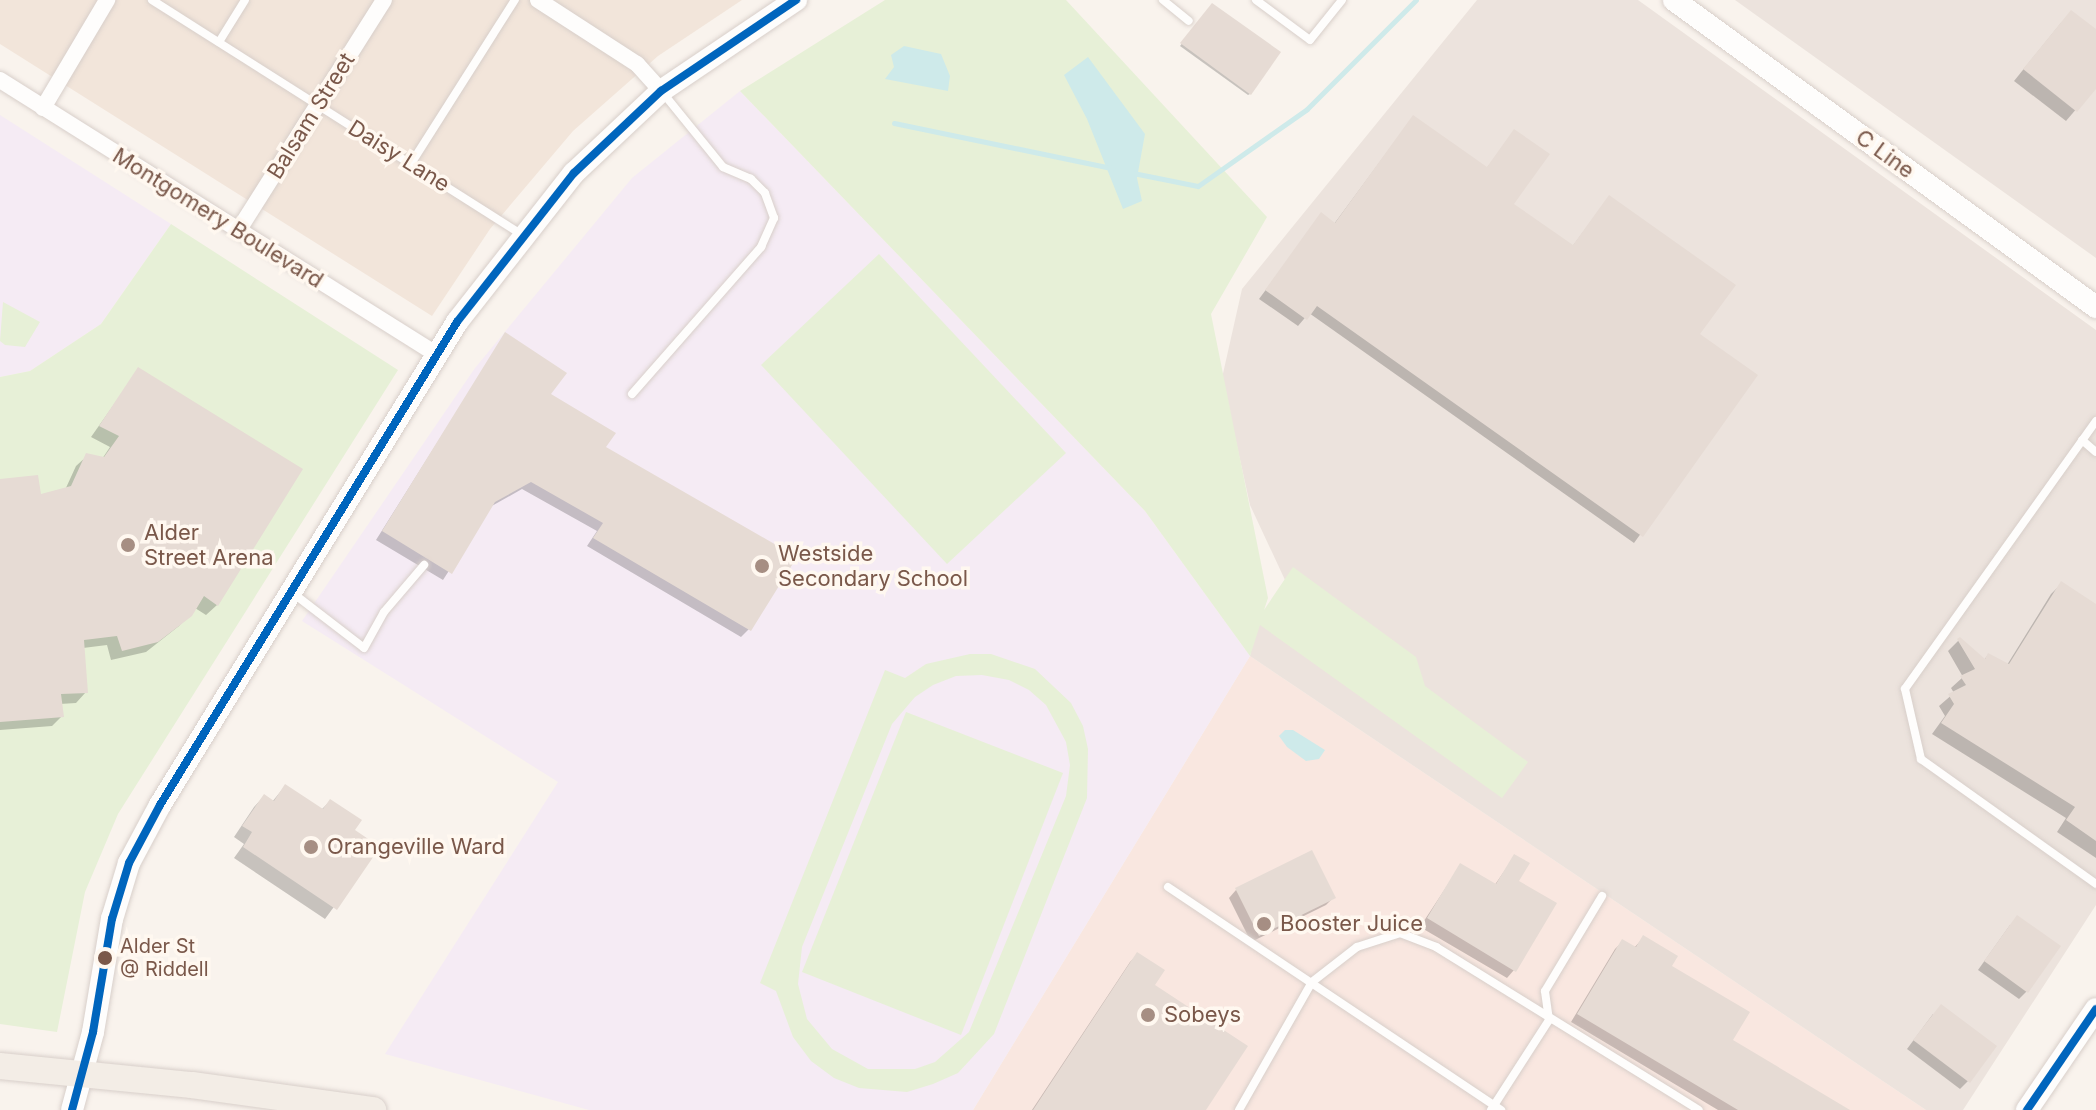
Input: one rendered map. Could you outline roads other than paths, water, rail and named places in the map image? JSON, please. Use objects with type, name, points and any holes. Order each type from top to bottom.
[{"type":"main road","points":[[0,1066],[373,1110]]},
{"type":"street","points":[[43,108],[107,0]]},
{"type":"street","name":"Balsam Street","points":[[238,231],[384,0]]},
{"type":"street","points":[[538,0],[637,64],[661,91]]},
{"type":"street","points":[[72,1110],[112,919],[129,863],[160,805],[436,354],[574,173],[661,91],[768,6],[796,0]]},
{"type":"street","name":"C Line","points":[[1674,0],[2096,307]]},
{"type":"street","name":"Montgomery Boulevard","points":[[0,80],[436,354]]},
{"type":"street","points":[[2027,1110],[2096,1009]]},
{"type":"lane","name":"Daisy Lane","points":[[152,0],[412,162],[524,237]]},
{"type":"lane","points":[[219,42],[245,0]]},
{"type":"lane","points":[[412,162],[515,0]]},
{"type":"lane","points":[[1163,0],[1189,21]]},
{"type":"lane","points":[[1256,0],[1310,40],[1342,0]]},
{"type":"lane","points":[[632,394],[761,247],[774,218],[765,193],[751,179],[723,167],[661,91]]},
{"type":"lane","points":[[2096,421],[1905,689],[1921,759],[2096,884]]},
{"type":"lane","points":[[2082,440],[2096,452]]},
{"type":"lane","points":[[290,591],[364,648],[384,612],[424,565]]},
{"type":"lane","points":[[1168,887],[1495,1108],[1549,1020],[1545,991],[1602,896]]},
{"type":"lane","points":[[1239,1110],[1312,982],[1357,947],[1400,933],[1436,947],[1549,1020],[1699,1110]]},
{"type":"water","points":[[904,46],[941,54],[950,76],[948,91],[885,79],[894,67],[891,55]]},
{"type":"water","points":[[1088,57],[1145,134],[1137,178],[1142,201],[1123,209],[1087,119],[1064,75]]},
{"type":"water","points":[[1285,730],[1293,730],[1325,750],[1319,759],[1306,761],[1287,747],[1279,736]]},
{"type":"waterway","points":[[1133,173],[1198,186],[1307,109],[1416,0]]},
{"type":"waterway","points":[[894,123],[1112,168]]},
{"type":"place","name":"Alder Street Arena","points":[[128,545]]},
{"type":"place","name":"Westside Secondary School","points":[[762,566]]},
{"type":"place","name":"Orangeville Ward","points":[[311,847]]},
{"type":"place","name":"Booster Juice","points":[[1264,924]]},
{"type":"place","name":"Alder St @ Riddell","points":[[105,958]]},
{"type":"place","name":"Sobeys","points":[[1148,1015]]}]
